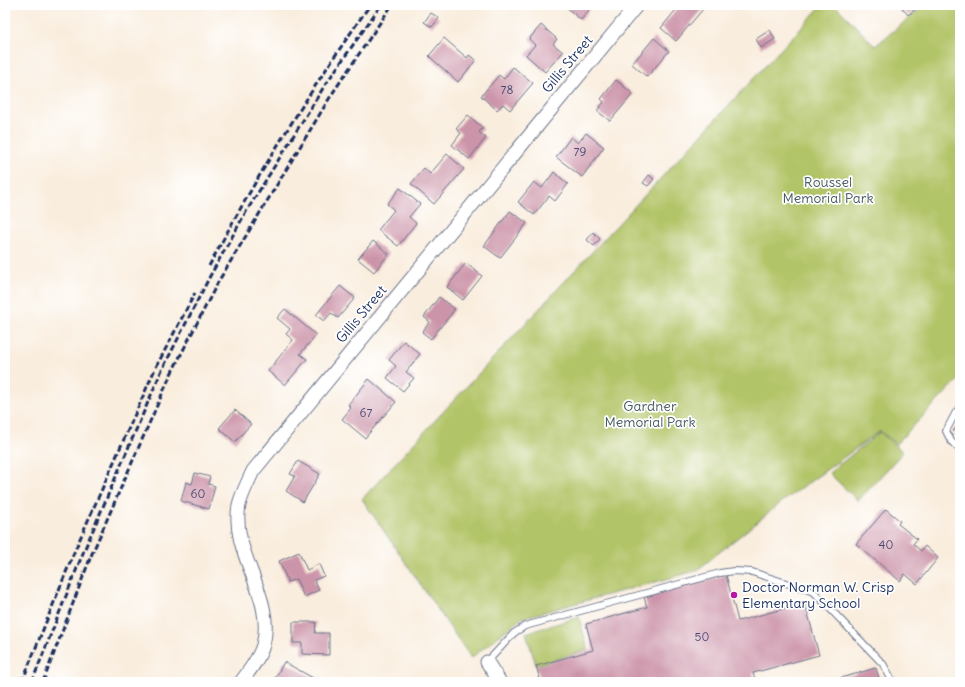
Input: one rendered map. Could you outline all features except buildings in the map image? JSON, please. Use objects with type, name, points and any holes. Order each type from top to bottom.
[{"type":"street","name":"Gillis Street","points":[[241,682],[254,664],[263,646],[266,629],[262,599],[242,545],[239,526],[239,507],[244,490],[253,471],[637,5]]},
{"type":"street","points":[[487,662],[500,682]]},
{"type":"lane","points":[[960,408],[956,412],[946,431],[951,441],[960,450]]},
{"type":"lane","points":[[487,662],[514,633],[525,626],[720,572],[734,571],[752,572],[814,592],[883,664],[893,682]]},
{"type":"green space","points":[[822,5],[835,5],[875,46],[925,5],[960,5],[960,378],[896,444],[880,431],[782,502],[696,571],[522,618],[471,658],[362,499]]},
{"type":"green space","points":[[880,432],[903,452],[858,501],[829,473]]},
{"type":"green space","points":[[579,617],[588,650],[536,665],[526,633]]},
{"type":"railway","points":[[209,266],[227,232],[285,133],[370,5]]},
{"type":"railway","points":[[32,682],[83,553],[161,372],[210,276],[246,212],[325,85],[381,5]]},
{"type":"railway","points":[[43,682],[91,556],[170,376],[218,282],[332,94],[392,5]]},
{"type":"railway","points":[[22,682],[75,550],[155,369],[195,293]]},
{"type":"place","name":"Doctor Norman W. Crisp Elementary School","points":[[734,595]]},
{"type":"park label","name":"Roussel Memorial Park","points":[[828,190]]},
{"type":"park label","name":"Gardner Memorial Park","points":[[650,414]]}]
